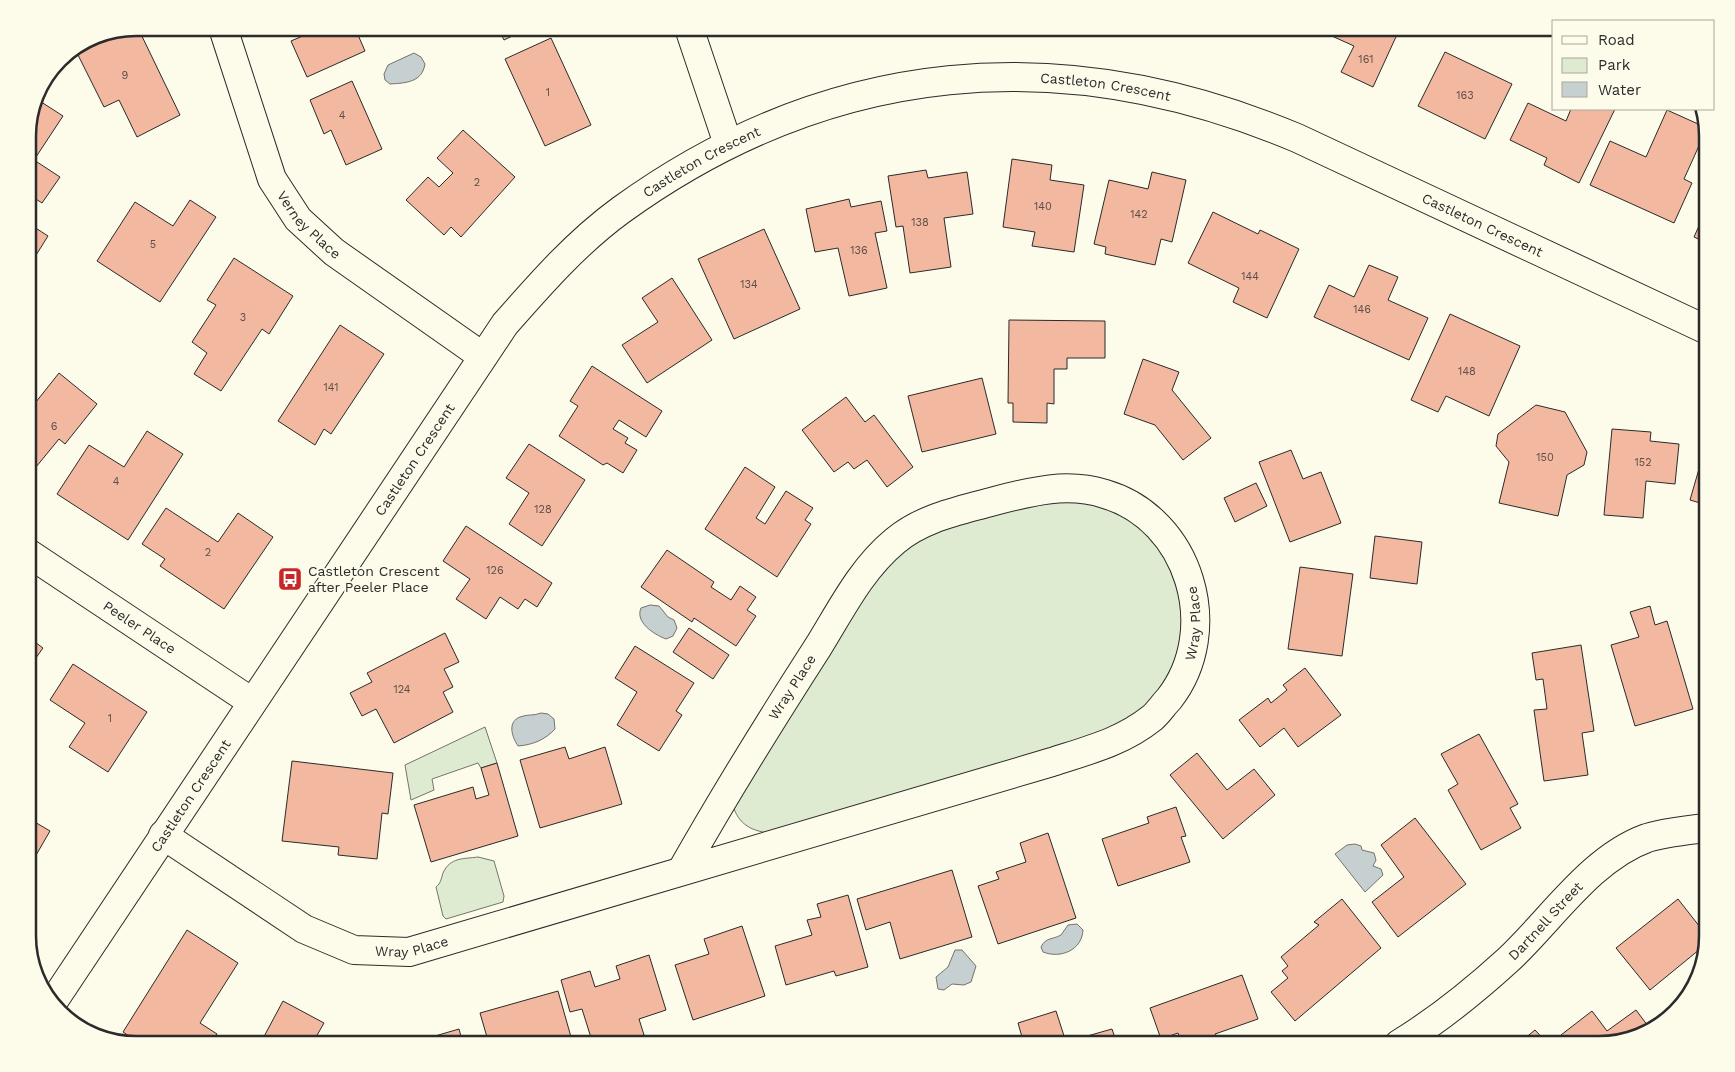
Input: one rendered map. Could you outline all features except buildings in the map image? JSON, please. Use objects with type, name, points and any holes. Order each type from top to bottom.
[{"type":"street","name":"Verney Place","points":[[226,36],[272,180],[298,219],[334,252],[482,356]]},
{"type":"street","points":[[692,36],[728,144]]},
{"type":"street","name":"Castleton Crescent","points":[[57,996],[505,324],[552,270],[620,211],[684,168],[771,123],[849,97],[937,81],[983,77],[1075,79],[1166,94],[1254,120],[1296,138],[1699,326]]},
{"type":"street","name":"Wray Place","points":[[163,835],[304,929],[354,950],[409,952],[1052,762],[1125,738],[1155,716],[1179,685],[1195,647],[1196,617],[1190,582],[1167,535],[1148,517],[1130,504],[1107,494],[1084,489],[1057,487],[1030,492],[943,515],[916,526],[871,563],[732,782],[682,870]]},
{"type":"street","name":"Peeler Place","points":[[36,558],[252,702]]},
{"type":"street","name":"Dartnell Street","points":[[1412,1036],[1432,1024],[1508,960],[1605,860],[1653,837],[1668,832],[1699,829]]},
{"type":"green space","points":[[1042,498],[1072,500],[1111,509],[1120,513],[1144,530],[1157,545],[1167,562],[1181,596],[1183,614],[1182,633],[1178,651],[1171,668],[1151,700],[1138,713],[1123,723],[1099,734],[770,833],[750,828],[740,820],[732,801],[877,573],[928,533]]},
{"type":"green space","points":[[485,727],[497,763],[481,768],[478,763],[432,779],[434,790],[411,800],[405,765]]},
{"type":"green space","points":[[478,857],[494,861],[504,896],[503,902],[446,919],[443,916],[436,887],[443,873],[453,861]]},
{"type":"water","points":[[414,53],[421,57],[425,64],[421,75],[408,82],[390,84],[385,80],[384,74],[388,65]]},
{"type":"water","points":[[650,605],[659,606],[668,617],[674,620],[677,628],[673,636],[666,639],[661,637],[643,623],[640,613],[641,608]]},
{"type":"water","points":[[541,713],[548,714],[554,719],[555,729],[538,741],[518,746],[512,730],[513,722],[523,716]]},
{"type":"water","points":[[1355,844],[1361,846],[1362,850],[1374,853],[1376,860],[1373,866],[1381,869],[1383,875],[1365,892],[1335,854],[1347,845]]},
{"type":"water","points":[[1077,924],[1083,930],[1082,937],[1075,948],[1057,954],[1043,952],[1041,947],[1045,942],[1061,935],[1068,925]]},
{"type":"water","points":[[955,950],[962,950],[976,966],[971,982],[964,985],[952,984],[944,990],[938,989],[936,977],[948,967]]},
{"type":"place","name":"Castleton Crescent after Peeler Place","points":[[290,579]]}]
